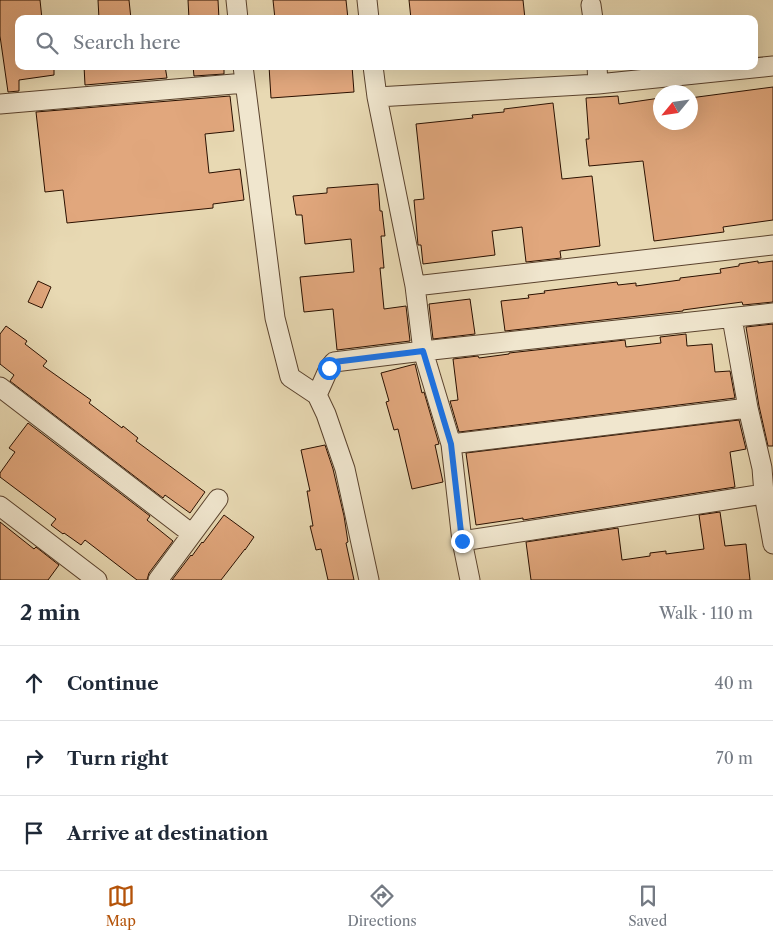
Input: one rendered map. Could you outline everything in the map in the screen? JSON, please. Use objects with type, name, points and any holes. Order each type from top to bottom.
[{"type":"street","points":[[236,0],[238,15]]},
{"type":"street","points":[[367,0],[369,15]]},
{"type":"street","points":[[758,67],[773,66]]},
{"type":"street","points":[[374,70],[377,98],[416,286],[423,351],[451,444],[462,541],[470,580]]},
{"type":"street","points":[[377,98],[598,75],[695,70]]},
{"type":"street","points":[[0,104],[244,75],[275,318],[290,377],[317,395],[326,414],[345,469],[369,580]]},
{"type":"street","points":[[416,286],[773,245]]},
{"type":"street","points":[[317,395],[329,368],[334,362],[773,313]]},
{"type":"street","points":[[732,318],[748,408],[762,468],[764,494],[773,544]]},
{"type":"street","points":[[0,387],[192,534]]},
{"type":"street","points":[[451,444],[748,408]]},
{"type":"street","points":[[462,541],[764,494]]},
{"type":"street","points":[[158,580],[218,499]]},
{"type":"street","points":[[0,506],[97,580]]},
{"type":"building","points":[[0,0],[40,0],[42,15],[15,15],[15,70],[54,70],[54,75],[19,80],[19,91],[8,92],[0,36]]},
{"type":"building","points":[[98,0],[129,0],[131,15],[99,15]]},
{"type":"building","points":[[188,0],[218,0],[219,15],[189,15]]},
{"type":"building","points":[[273,0],[346,0],[348,15],[275,15]]},
{"type":"building","points":[[409,0],[523,0],[525,15],[411,15]]},
{"type":"building","points":[[84,70],[166,70],[167,78],[85,85]]},
{"type":"building","points":[[193,70],[224,70],[224,74],[194,76]]},
{"type":"building","points":[[269,70],[352,70],[354,92],[271,98]]},
{"type":"building","points":[[773,87],[773,220],[723,227],[724,232],[654,241],[643,161],[589,166],[586,139],[589,139],[586,98],[618,96],[619,104],[653,99],[653,130],[698,130],[698,97]]},
{"type":"building","points":[[230,96],[234,131],[205,134],[209,173],[240,169],[244,200],[213,204],[213,208],[67,223],[63,190],[45,192],[36,112]]},
{"type":"building","points":[[553,103],[562,179],[592,176],[600,246],[560,251],[561,258],[526,262],[522,227],[492,231],[495,255],[423,264],[421,245],[418,245],[414,200],[424,199],[416,124],[473,118],[472,115],[504,112],[504,109]]},
{"type":"building","points":[[378,184],[380,211],[382,211],[385,236],[381,236],[384,268],[380,268],[384,309],[406,306],[410,341],[337,350],[333,309],[304,312],[300,277],[354,272],[351,239],[305,244],[302,215],[296,215],[293,196],[327,193],[327,188]]},
{"type":"building","points":[[758,261],[758,263],[773,261],[773,302],[743,305],[742,302],[683,311],[505,331],[501,301],[529,298],[528,295],[545,293],[544,291],[617,282],[618,285],[636,283],[636,286],[680,280],[680,278],[721,273],[720,269]]},
{"type":"building","points":[[38,281],[51,287],[42,308],[28,302]]},
{"type":"building","points":[[470,299],[475,334],[433,339],[429,304]]},
{"type":"building","points":[[773,324],[773,446],[768,446],[759,406],[746,327]]},
{"type":"building","points":[[6,326],[27,341],[25,344],[47,361],[43,366],[91,400],[89,403],[138,438],[136,441],[205,492],[190,513],[165,495],[163,498],[10,381],[14,375],[0,364],[0,334]]},
{"type":"building","points":[[686,334],[687,346],[712,344],[715,372],[730,371],[735,398],[459,432],[450,401],[458,400],[453,359],[478,356],[479,358],[625,340],[626,347],[661,343],[660,337]]},
{"type":"building","points":[[415,364],[422,393],[424,392],[439,444],[435,445],[443,482],[412,489],[398,429],[394,430],[386,402],[389,401],[381,373]]},
{"type":"building","points":[[739,420],[746,449],[730,452],[735,487],[523,520],[523,518],[476,525],[466,453]]},
{"type":"building","points":[[28,423],[150,516],[147,520],[173,541],[149,573],[147,580],[137,580],[85,540],[81,545],[63,534],[51,525],[56,519],[0,477],[0,473],[15,452],[9,448]]},
{"type":"building","points":[[325,445],[333,469],[344,516],[348,542],[346,543],[354,580],[328,580],[321,549],[316,550],[310,526],[313,526],[307,491],[310,491],[301,450]]},
{"type":"building","points":[[720,512],[725,546],[746,544],[750,580],[531,580],[526,542],[618,528],[622,560],[650,556],[650,553],[666,551],[666,554],[704,549],[699,515]]},
{"type":"building","points":[[224,515],[254,537],[221,580],[172,580],[203,543]]},
{"type":"building","points":[[0,522],[34,549],[36,547],[59,565],[48,580],[0,580]]},
{"type":"route","points":[[329,368],[334,362],[423,351],[451,444],[462,541]]}]
